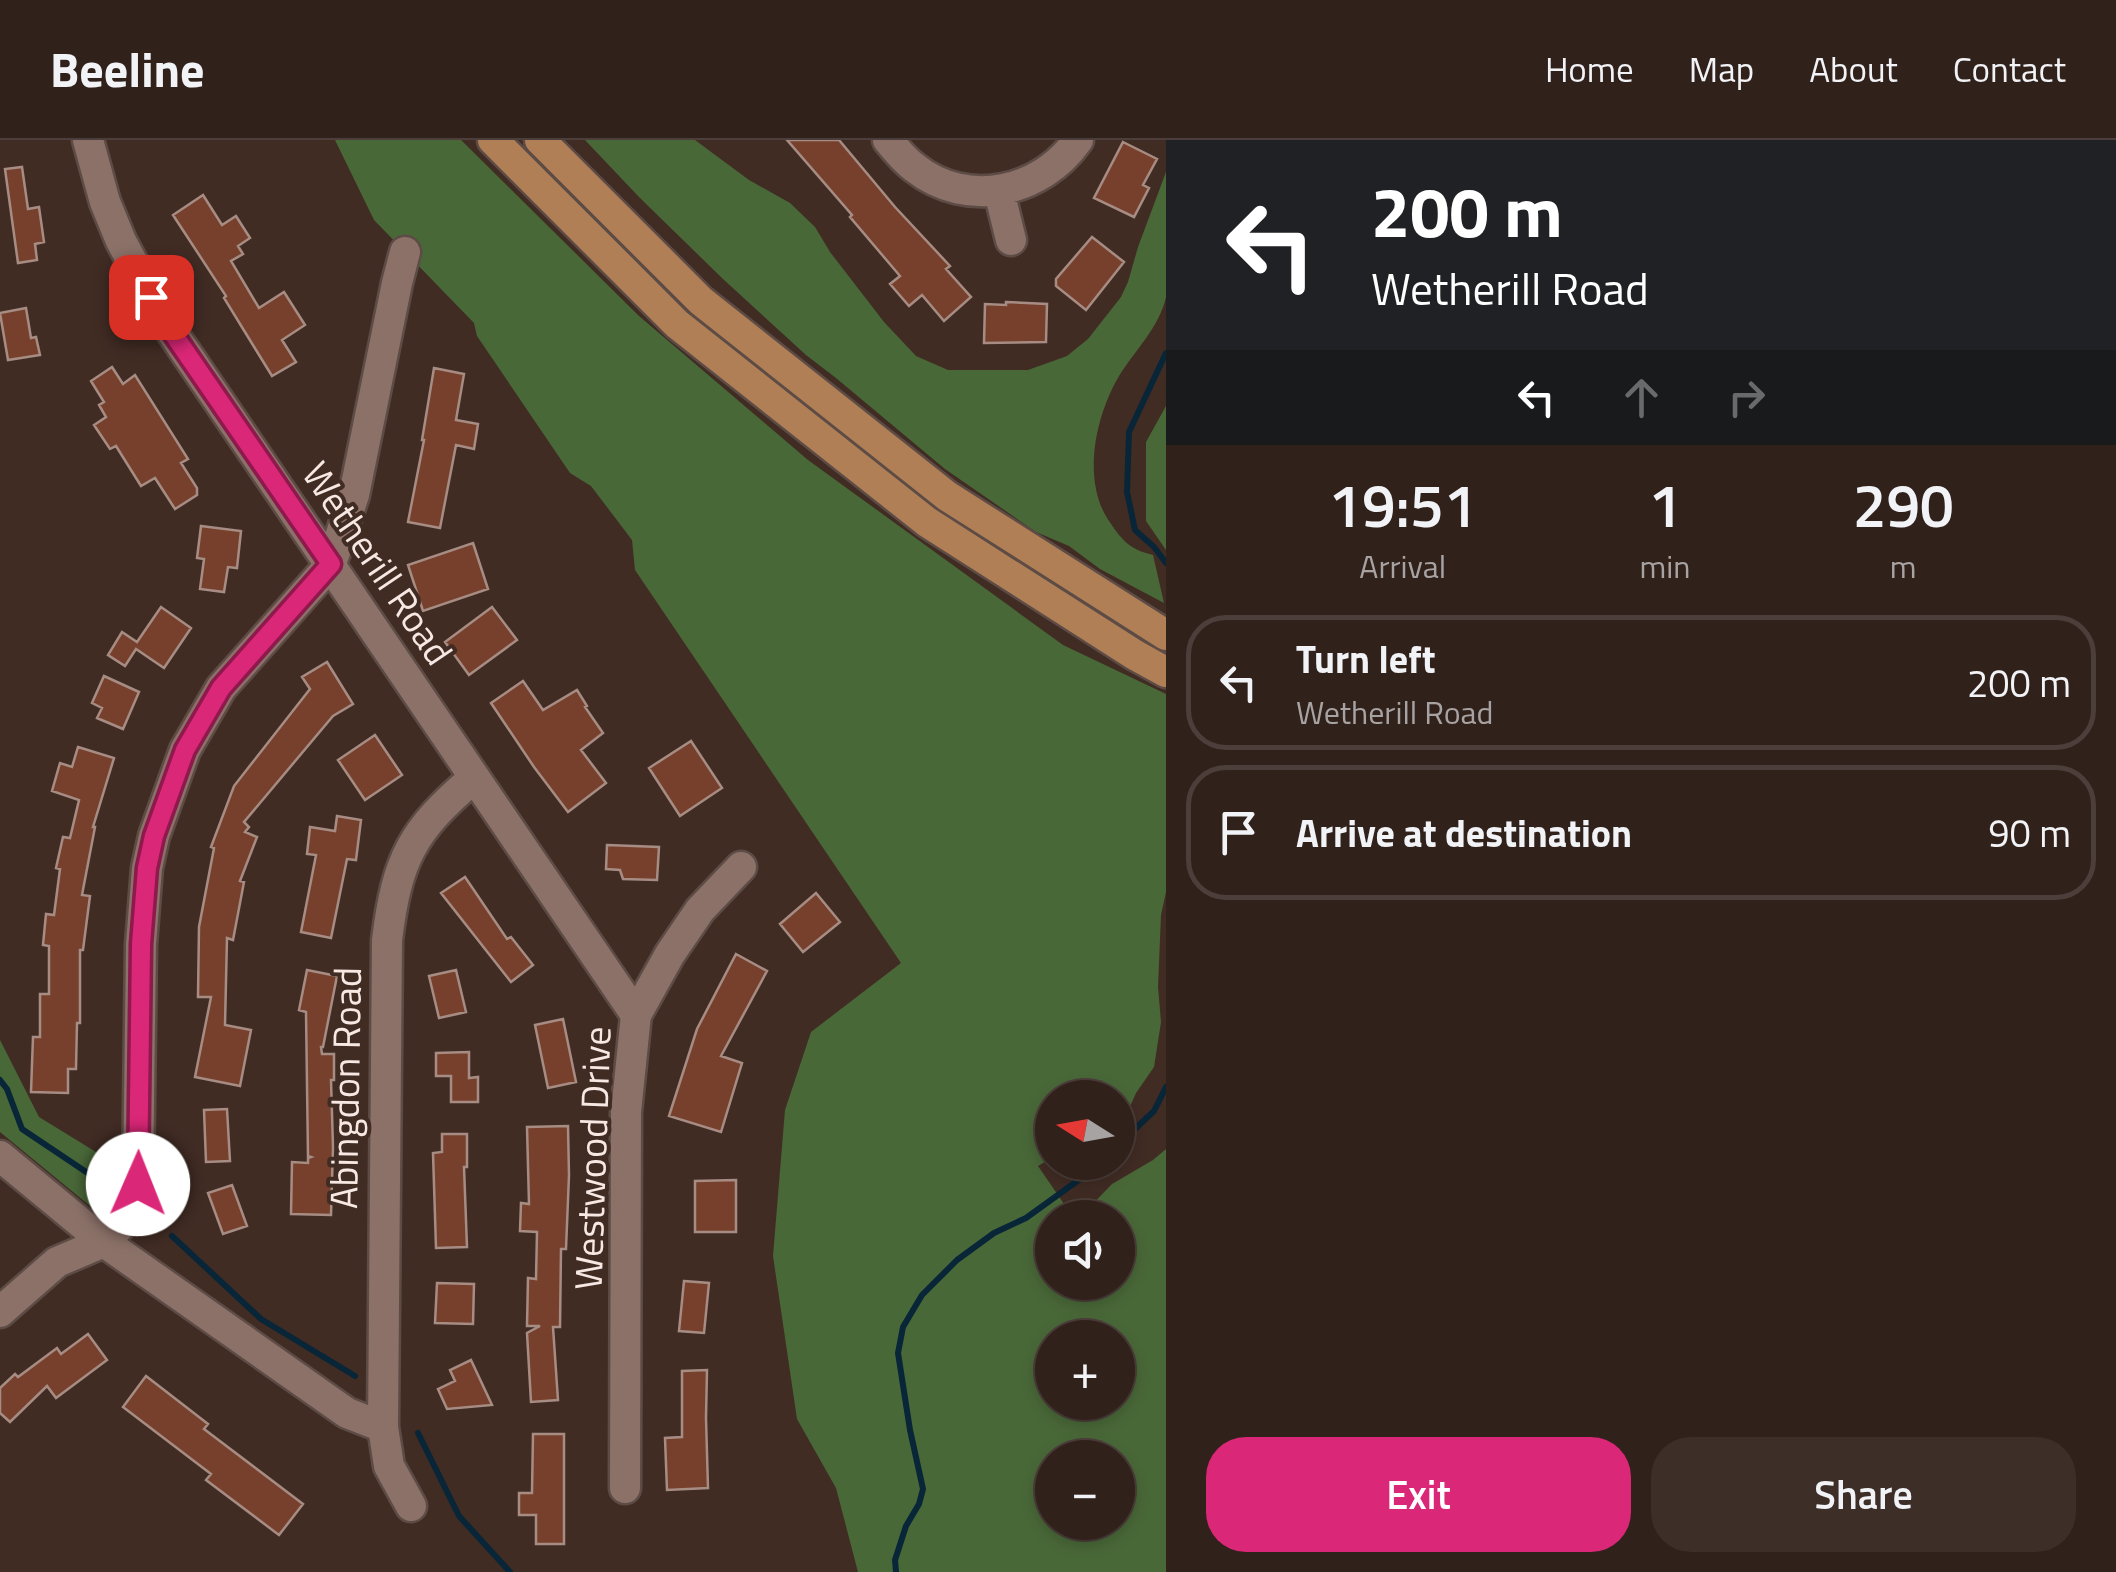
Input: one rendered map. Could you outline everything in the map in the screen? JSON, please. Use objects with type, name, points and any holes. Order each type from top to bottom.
[{"type":"main road","points":[[492,140],[677,324],[927,522],[1166,672]]},
{"type":"main road","points":[[540,140],[701,300],[932,484],[1166,634]]},
{"type":"street","name":"Wetherill Road","points":[[88,140],[110,215],[163,319],[636,1015]]},
{"type":"street","points":[[888,140],[916,170],[942,184],[970,191],[999,191],[1038,178],[1078,140]]},
{"type":"street","points":[[999,191],[1011,240]]},
{"type":"street","points":[[0,1312],[58,1262],[104,1242],[136,1210],[143,902],[150,852],[185,750],[221,688],[331,564],[354,496],[405,252]]},
{"type":"street","name":"Abingdon Road","points":[[411,1506],[389,1466],[384,1428],[386,940],[392,896],[410,846],[441,806],[474,778]]},
{"type":"street","name":"Westwood Drive","points":[[625,1488],[626,1112],[636,1015],[700,910],[742,866]]},
{"type":"street","points":[[0,1156],[104,1242],[346,1413],[384,1428]]},
{"type":"green space","points":[[335,140],[461,140],[639,316],[808,460],[1063,645],[1166,694],[1166,892],[1161,915],[1158,987],[1161,1022],[1154,1067],[1135,1095],[1135,1080],[1035,1080],[1035,1180],[1048,1180],[1061,1200],[1035,1200],[1035,1300],[1135,1300],[1135,1200],[1096,1200],[1119,1180],[1135,1180],[1135,1171],[1166,1149],[1166,1572],[858,1572],[836,1488],[797,1419],[773,1256],[785,1110],[811,1032],[901,963],[635,570],[632,540],[591,486],[570,473],[477,336],[474,323],[374,220]]},
{"type":"green space","points":[[585,140],[695,140],[749,180],[790,203],[815,227],[884,322],[916,356],[948,370],[1028,370],[1067,356],[1088,339],[1121,297],[1166,172],[1166,297],[1152,329],[1111,392],[1099,427],[1094,465],[1099,502],[1107,518],[1126,542],[1153,555],[1164,603],[1100,569],[1069,546],[1036,532],[945,469],[806,355],[723,279]]},
{"type":"green space","points":[[1166,406],[1166,550],[1146,521],[1146,442]]},
{"type":"green space","points":[[0,1040],[39,1117],[122,1168],[95,1210],[0,1132]]},
{"type":"building","points":[[787,140],[839,140],[950,266],[946,269],[971,297],[944,321],[922,295],[909,306],[890,284],[900,276]]},
{"type":"building","points":[[1123,142],[1157,159],[1143,185],[1149,188],[1134,217],[1094,198]]},
{"type":"building","points":[[22,167],[28,209],[39,207],[44,242],[35,244],[37,260],[18,263],[5,169]]},
{"type":"building","points":[[203,195],[222,225],[236,216],[250,238],[238,246],[243,254],[231,261],[259,308],[284,292],[305,325],[282,340],[296,362],[272,376],[173,215]]},
{"type":"building","points":[[1092,237],[1124,262],[1086,310],[1056,286],[1056,279]]},
{"type":"building","points":[[985,304],[1047,304],[1046,342],[984,343]]},
{"type":"building","points":[[26,308],[31,338],[36,337],[40,355],[8,360],[0,313]]},
{"type":"building","points":[[112,367],[123,384],[135,375],[188,459],[181,463],[197,488],[197,495],[175,509],[155,478],[141,486],[116,446],[110,449],[94,425],[106,417],[99,405],[104,402],[91,381]]},
{"type":"building","points":[[434,368],[464,374],[456,420],[478,424],[474,449],[456,445],[440,528],[408,522]]},
{"type":"building","points":[[201,526],[241,531],[237,568],[228,567],[224,592],[200,589],[204,559],[197,558]]},
{"type":"building","points":[[473,543],[488,589],[423,611],[408,565]]},
{"type":"building","points":[[161,607],[191,628],[164,668],[136,649],[125,666],[108,655],[122,632],[137,642]]},
{"type":"building","points":[[492,607],[517,640],[469,675],[445,642]]},
{"type":"building","points":[[327,662],[353,704],[333,716],[244,822],[249,827],[245,832],[257,837],[240,881],[244,882],[233,940],[227,938],[225,1025],[251,1030],[240,1086],[195,1077],[211,997],[198,997],[199,927],[214,848],[211,847],[234,786],[310,689],[302,677]]},
{"type":"building","points":[[104,676],[139,692],[123,729],[97,718],[102,708],[92,703]]},
{"type":"building","points":[[523,681],[543,710],[577,690],[603,733],[581,750],[606,783],[568,812],[491,703]]},
{"type":"building","points":[[375,735],[402,775],[365,800],[338,760]]},
{"type":"building","points":[[691,741],[722,788],[680,816],[649,768]]},
{"type":"building","points":[[78,747],[114,758],[93,827],[82,895],[90,896],[80,950],[76,1069],[68,1069],[68,1093],[31,1092],[33,1037],[40,1037],[40,994],[49,994],[49,946],[43,945],[46,914],[54,915],[60,869],[56,868],[63,837],[70,838],[79,800],[52,791],[60,763],[72,767]]},
{"type":"building","points":[[337,816],[361,820],[356,860],[347,859],[331,938],[301,932],[316,855],[307,854],[310,827],[335,831]]},
{"type":"building","points":[[607,845],[659,847],[657,880],[623,879],[620,870],[606,869]]},
{"type":"building","points":[[465,877],[507,939],[511,937],[533,965],[511,982],[441,893]]},
{"type":"building","points":[[816,893],[840,922],[803,952],[780,924]]},
{"type":"building","points":[[736,954],[767,971],[721,1056],[742,1063],[721,1132],[669,1116],[697,1029]]},
{"type":"building","points":[[307,970],[337,976],[321,1047],[322,1054],[334,1054],[331,1215],[291,1214],[292,1162],[308,1163],[311,1157],[306,1012],[299,1010]]},
{"type":"building","points":[[456,970],[466,1012],[439,1018],[429,976]]},
{"type":"building","points":[[563,1019],[576,1082],[548,1088],[535,1025]]},
{"type":"building","points":[[469,1052],[469,1078],[478,1077],[478,1102],[451,1102],[451,1076],[436,1076],[436,1053]]},
{"type":"building","points":[[227,1109],[230,1161],[206,1162],[204,1110]]},
{"type":"building","points":[[568,1126],[566,1249],[561,1249],[560,1327],[553,1327],[558,1400],[531,1402],[527,1333],[540,1326],[527,1326],[528,1278],[536,1279],[537,1232],[520,1231],[521,1203],[529,1204],[527,1127]]},
{"type":"building","points":[[442,1134],[467,1134],[467,1247],[436,1248],[433,1153],[442,1152]]},
{"type":"building","points":[[736,1180],[736,1232],[695,1232],[695,1181]]},
{"type":"building","points":[[232,1185],[247,1226],[223,1234],[208,1193]]},
{"type":"building","points":[[684,1281],[709,1283],[704,1333],[679,1331]]},
{"type":"building","points":[[437,1283],[474,1284],[473,1324],[435,1323]]},
{"type":"building","points":[[88,1334],[107,1360],[56,1398],[47,1386],[10,1422],[0,1413],[0,1388],[15,1374],[18,1377],[57,1348],[61,1354]]},
{"type":"building","points":[[471,1360],[492,1405],[447,1409],[438,1389],[455,1381],[450,1370]]},
{"type":"building","points":[[707,1370],[708,1488],[667,1490],[665,1438],[682,1437],[682,1371]]},
{"type":"building","points":[[146,1376],[208,1424],[204,1429],[303,1504],[279,1535],[206,1480],[211,1474],[123,1407]]},
{"type":"building","points":[[533,1434],[564,1434],[564,1544],[536,1544],[536,1515],[519,1515],[519,1493],[532,1493]]},
{"type":"waterway","points":[[1166,353],[1129,432],[1127,492],[1135,530],[1166,563]]},
{"type":"waterway","points":[[0,1080],[22,1129],[116,1192]]},
{"type":"waterway","points":[[1135,1129],[1154,1111],[1166,1087]]},
{"type":"waterway","points":[[896,1572],[895,1560],[906,1526],[923,1489],[898,1353],[903,1327],[922,1295],[957,1260],[1079,1180]]},
{"type":"waterway","points":[[172,1236],[261,1319],[355,1376]]},
{"type":"waterway","points":[[418,1433],[459,1516],[510,1572]]},
{"type":"route","points":[[138,1184],[141,944],[147,868],[154,836],[185,750],[221,688],[331,564],[151,297]]}]
